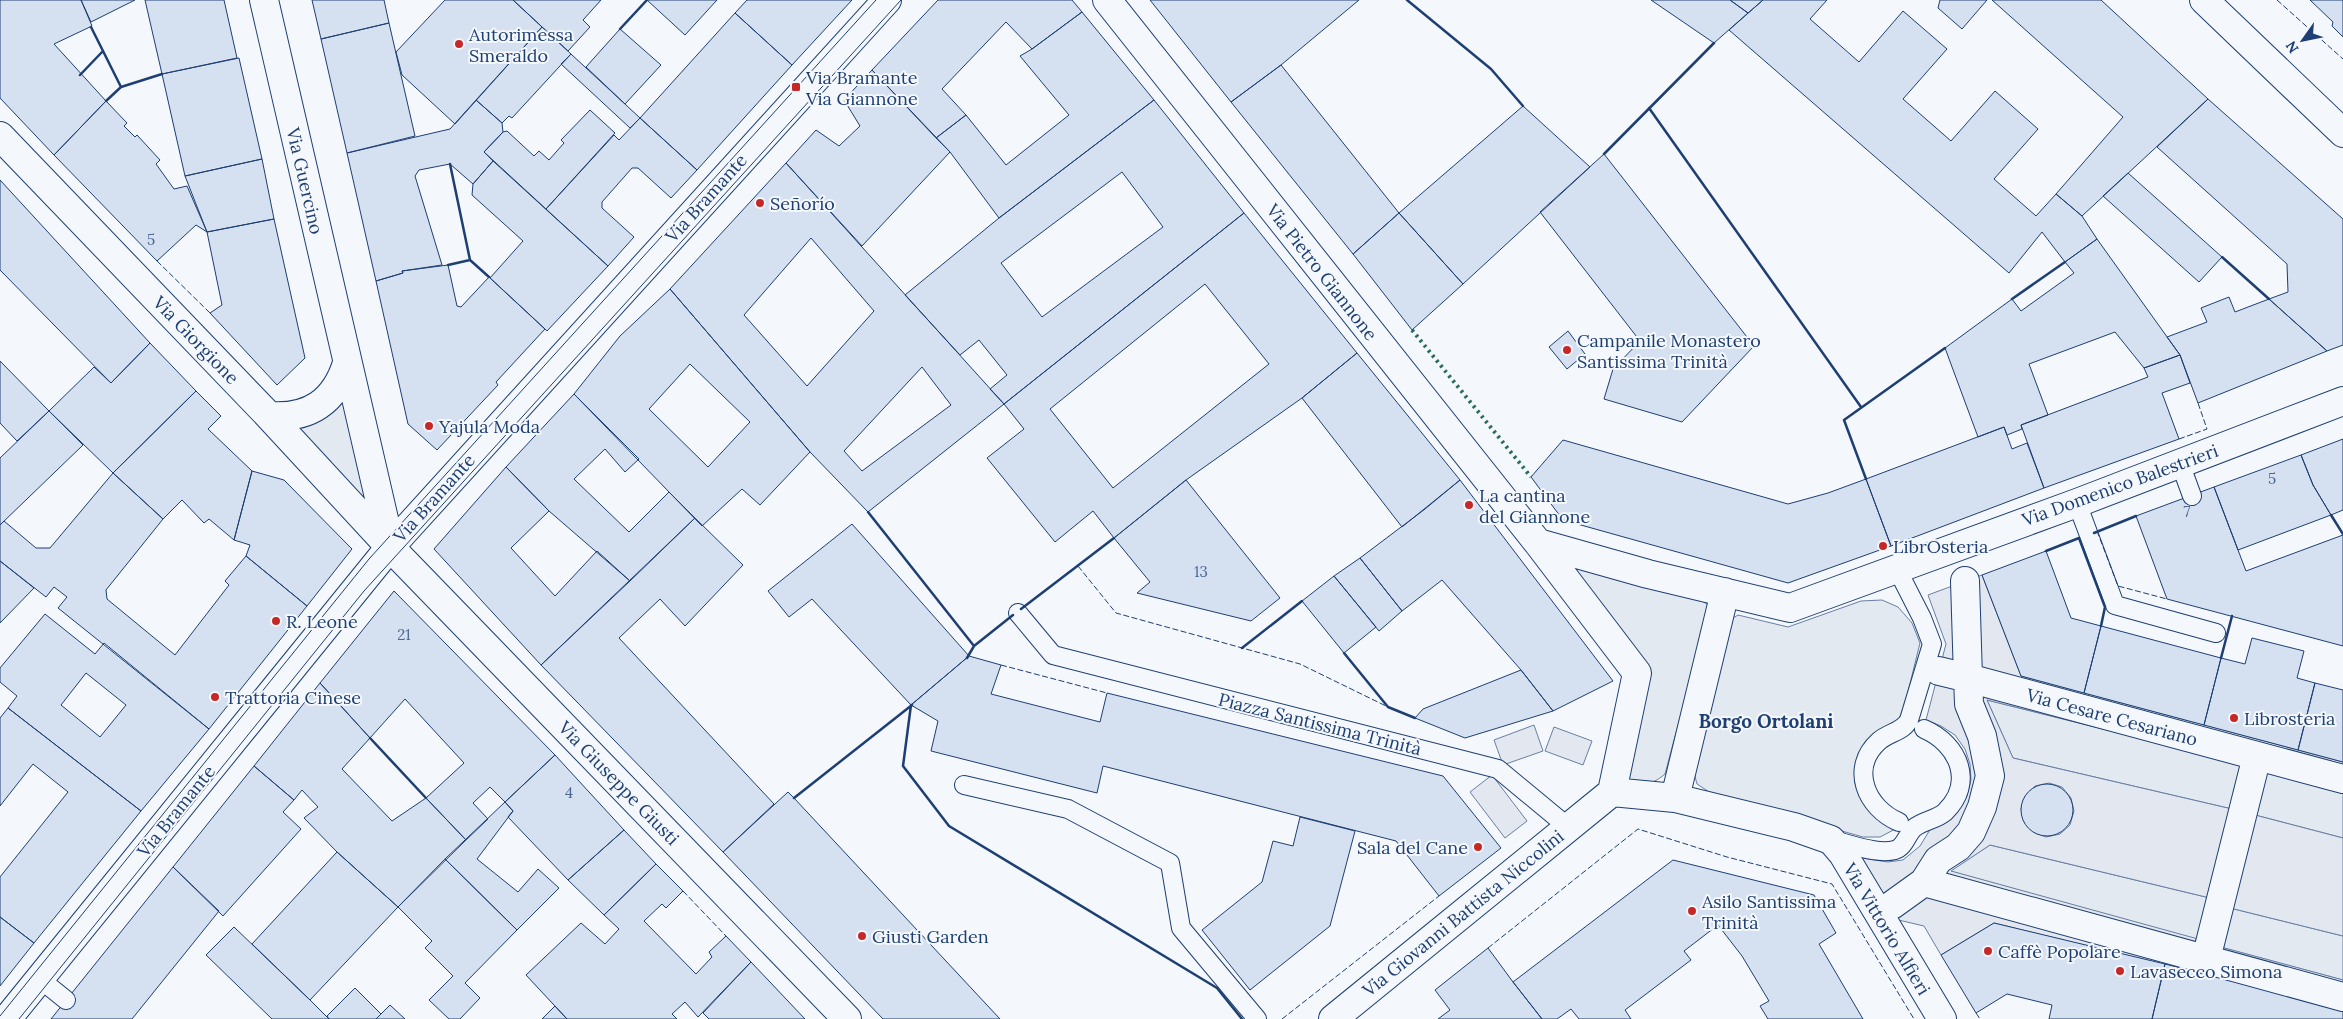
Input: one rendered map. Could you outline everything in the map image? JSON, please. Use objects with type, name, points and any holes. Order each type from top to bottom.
[{"type":"street","name":"Via Guercino","points":[[264,0],[390,547]]},
{"type":"street","name":"Via Bramante","points":[[7,1019],[390,547],[887,0]]},
{"type":"street","name":"Via Pietro Giannone","points":[[1107,0],[1538,543]]},
{"type":"street","points":[[2204,0],[2343,133]]},
{"type":"street","name":"Via Giorgione","points":[[0,136],[269,416],[390,547]]},
{"type":"street","points":[[269,416],[288,418],[302,414],[319,405],[337,386],[347,363]]},
{"type":"street","name":"Via Domenico Balestrieri","points":[[1898,569],[2343,401]]},
{"type":"street","points":[[1538,543],[1648,574],[1790,608],[1898,569]]},
{"type":"street","points":[[1538,543],[1629,660],[1637,673],[1612,792],[1568,827]]},
{"type":"street","name":"Via Giuseppe Giusti","points":[[390,547],[847,1019]]},
{"type":"street","points":[[1892,905],[1924,882],[1938,860],[1958,847],[1971,832],[1982,807],[1990,776],[1982,736],[1969,704],[1965,581]]},
{"type":"street","points":[[1675,798],[1725,592]]},
{"type":"street","name":"Via Cesare Cesariano","points":[[1939,671],[2343,779]]},
{"type":"street","points":[[2206,959],[2257,756]]},
{"type":"street","points":[[1612,792],[1675,798],[1794,827],[1831,840]]},
{"type":"street","name":"Via Giovanni Battista Niccolini","points":[[1333,1019],[1568,827]]},
{"type":"street","name":"Via Vittorio Alfieri","points":[[1831,840],[1843,854],[1942,1019]]},
{"type":"street","points":[[1924,882],[2343,997]]},
{"type":"lane","points":[[2180,463],[2192,496]]},
{"type":"lane","points":[[2076,503],[2115,605],[2216,632]]},
{"type":"lane","points":[[1898,569],[1922,618],[1932,644],[1909,720],[1905,727],[1891,732],[1878,742],[1868,756],[1864,772],[1866,789],[1873,804],[1885,816],[1899,822]]},
{"type":"lane","name":"Piazza Santissima Trinità","points":[[1018,613],[1053,655],[1498,770],[1568,827]]},
{"type":"lane","points":[[1831,840],[1883,851],[1896,850],[1904,844],[1913,829],[1943,813],[1953,802],[1959,788],[1960,773],[1957,758],[1949,745],[1938,735],[1924,729]]},
{"type":"lane","points":[[964,785],[1068,809],[1170,863],[1181,928],[1257,1019]]},
{"type":"lane","points":[[40,979],[66,1000]]},
{"type":"shaded area","points":[[346,398],[368,493],[362,498],[295,429]]},
{"type":"shaded area","points":[[1562,560],[1701,600],[1708,605],[1708,613],[1665,774],[1655,781],[1641,783],[1624,779],[1646,676]]},
{"type":"shaded area","points":[[1982,575],[2021,676],[2343,762],[2343,792],[2266,772],[2255,815],[2343,838],[2343,936],[2230,908],[2221,947],[2343,980],[2343,1009],[1994,923],[1941,955],[1924,926],[1894,919],[1856,857],[1888,862],[1903,860],[1920,846],[1931,828],[1946,821],[1958,810],[1967,796],[1971,780],[1970,764],[1965,749],[1955,735],[1941,726],[1926,720],[1946,644],[1928,595]],"holes":[[[1987,700],[2243,764],[2232,809],[2013,758]],[[2049,783],[2062,787],[2071,798],[2074,811],[2070,825],[2060,834],[2046,837],[2033,832],[2024,822],[2021,809],[2025,796],[2035,786]],[[1990,845],[2210,898],[2198,939],[1951,871]]]},
{"type":"shaded area","points":[[1882,600],[1898,607],[1912,623],[1920,643],[1903,712],[1861,777],[1899,827],[1880,837],[1863,837],[1714,795],[1697,784],[1693,769],[1730,620],[1738,615],[1788,627],[1861,601]]},
{"type":"shaded area","points":[[1987,700],[2243,764],[2232,809],[2013,758]]},
{"type":"shaded area","points":[[1534,725],[1543,751],[1503,765],[1494,740]]},
{"type":"shaded area","points":[[1554,727],[1592,741],[1583,765],[1545,751]]},
{"type":"shaded area","points":[[2266,772],[2343,792],[2343,838],[2255,815]]},
{"type":"shaded area","points":[[1492,775],[1527,821],[1505,838],[1470,792]]},
{"type":"shaded area","points":[[1990,845],[2210,898],[2198,940],[1950,871]]},
{"type":"shaded area","points":[[2230,908],[2343,936],[2343,980],[2220,947]]},
{"type":"building","points":[[0,0],[81,0],[92,26],[54,44],[106,101],[54,155],[0,98]]},
{"type":"building","points":[[81,0],[135,0],[91,22]]},
{"type":"building","points":[[145,0],[224,0],[237,58],[162,74]]},
{"type":"building","points":[[312,0],[384,0],[389,23],[321,39]]},
{"type":"building","points":[[445,0],[513,0],[542,27],[455,124],[402,75],[396,52]]},
{"type":"building","points":[[513,0],[601,0],[583,20],[590,27],[568,51]]},
{"type":"building","points":[[647,0],[717,0],[685,35]]},
{"type":"building","points":[[747,0],[852,0],[792,65],[735,13]]},
{"type":"building","points":[[938,0],[1072,0],[1082,12],[1032,49],[1006,22],[942,89],[966,115],[936,138],[872,70]]},
{"type":"building","points":[[1150,0],[1359,0],[1281,65],[1231,102]]},
{"type":"building","points":[[1651,0],[1730,0],[1748,13],[1714,43]]},
{"type":"building","points":[[1730,0],[1763,0],[1748,13]]},
{"type":"building","points":[[1763,0],[1827,0],[1810,19],[1859,62],[1903,11],[1947,49],[1903,99],[1951,141],[1995,91],[2038,129],[1994,179],[2036,216],[2056,194],[2082,216],[2097,239],[2065,262],[2042,232],[2009,273],[1729,30]]},
{"type":"building","points":[[1940,0],[1987,0],[1962,29],[1938,8]]},
{"type":"building","points":[[1992,0],[2101,0],[2208,99],[2082,216],[2056,194],[2123,117]]},
{"type":"building","points":[[2310,0],[2343,0],[2343,37],[2332,26],[2333,22]]},
{"type":"building","points":[[1082,12],[1154,100],[999,218],[950,152],[936,138],[966,115],[1006,165],[1069,115],[1020,56]]},
{"type":"building","points":[[735,13],[792,65],[697,170],[640,118]]},
{"type":"building","points":[[389,23],[415,136],[347,153],[321,39]]},
{"type":"building","points":[[542,27],[571,54],[512,118],[509,116],[502,123],[476,100]]},
{"type":"building","points":[[620,29],[661,65],[625,104],[586,67]]},
{"type":"building","points":[[571,54],[640,118],[630,128],[561,64]]},
{"type":"building","points":[[239,58],[262,159],[185,176],[162,74]]},
{"type":"building","points":[[1281,65],[1399,213],[1353,254],[1231,102]]},
{"type":"building","points":[[872,70],[950,152],[862,246],[786,163],[816,130],[839,146],[860,126],[844,100]]},
{"type":"building","points":[[2208,99],[2343,219],[2343,345],[2327,351],[2269,299],[2288,292],[2287,264],[2157,147]]},
{"type":"building","points":[[476,100],[502,123],[503,132],[484,152],[493,161],[473,184],[450,164],[419,170],[415,176],[442,265],[402,271],[403,273],[376,281],[347,153],[450,129]]},
{"type":"building","points":[[1154,100],[1244,213],[1004,404],[990,389],[1007,375],[979,340],[960,355],[905,295],[999,218]],"holes":[[[1122,172],[1163,227],[1042,317],[1001,263]]]},
{"type":"building","points":[[106,101],[127,123],[124,126],[135,137],[137,135],[160,160],[156,164],[174,189],[187,186],[207,232],[196,225],[157,261],[54,155]]},
{"type":"building","points":[[1523,106],[1590,167],[1463,284],[1399,213]]},
{"type":"building","points":[[590,110],[615,133],[546,209],[484,152],[503,132],[507,131],[534,156],[539,151],[549,160],[564,143],[561,140]]},
{"type":"building","points":[[640,118],[697,170],[671,198],[638,168],[632,168],[602,202],[602,208],[634,237],[608,266],[546,209],[614,135],[619,140]]},
{"type":"building","points":[[1604,154],[1754,346],[1682,422],[1604,399],[1613,369],[1640,341],[1540,212]]},
{"type":"building","points":[[262,159],[274,219],[207,232],[185,176]]},
{"type":"building","points":[[493,161],[608,266],[547,331],[490,278],[523,241],[472,195],[473,184]]},
{"type":"building","points":[[786,163],[1004,404],[868,512],[810,452],[670,289]],"holes":[[[811,238],[874,311],[807,386],[744,315]],[[922,367],[951,405],[862,471],[844,451]]]},
{"type":"building","points":[[2128,173],[2222,257],[2199,282],[2103,196]]},
{"type":"building","points":[[0,180],[150,343],[111,383],[0,270]]},
{"type":"building","points":[[1244,213],[1357,353],[1302,398],[1186,480],[1114,538],[1093,511],[1055,542],[987,458],[1024,429],[1004,404]],"holes":[[[1205,284],[1269,364],[1113,488],[1050,409]]]},
{"type":"building","points":[[1399,213],[1463,284],[1412,330],[1353,254]]},
{"type":"building","points":[[274,219],[305,358],[277,385],[210,313],[222,305],[207,232]]},
{"type":"building","points":[[2097,239],[2180,355],[2144,368],[2115,332],[2029,364],[2048,415],[2021,425],[2022,429],[2007,435],[2004,427],[1978,437],[1945,348],[2012,299],[2021,311],[2074,273],[2065,262]]},
{"type":"building","points":[[448,265],[457,306],[461,307],[489,277],[545,329],[496,382],[498,385],[437,450],[408,424],[376,281],[403,273],[402,271]]},
{"type":"building","points":[[670,289],[810,452],[760,505],[742,489],[702,526],[574,394],[620,336]],"holes":[[[690,364],[750,422],[708,467],[649,409]]]},
{"type":"building","points":[[2229,297],[2235,312],[2269,299],[2327,351],[2198,403],[2180,355],[2167,337],[2207,322],[2201,308]]},
{"type":"building","name":"Campanile Monastero Santissima Trinità","points":[[1568,331],[1585,354],[1567,369],[1549,347]]},
{"type":"building","points":[[150,343],[196,391],[113,473],[49,411],[94,367],[111,383]]},
{"type":"building","points":[[1357,353],[1460,480],[1402,527],[1302,398]]},
{"type":"building","points":[[2180,355],[2190,383],[2162,393],[2179,439],[2044,488],[2021,425],[2148,377],[2144,368]]},
{"type":"building","points":[[0,361],[49,411],[17,441],[0,423]]},
{"type":"building","points":[[196,391],[221,416],[208,429],[252,471],[234,540],[209,519],[204,523],[182,500],[163,519],[113,473]]},
{"type":"building","points":[[574,394],[639,459],[625,472],[605,449],[574,479],[629,532],[669,492],[695,518],[630,581],[549,511],[506,467]]},
{"type":"building","points":[[49,411],[83,445],[0,525],[0,458]]},
{"type":"building","points":[[2004,427],[2012,449],[2027,443],[2044,488],[1891,546],[1866,479]]},
{"type":"building","points":[[2343,439],[2343,510],[2331,515],[2313,485],[2301,455]]},
{"type":"building","points":[[1563,440],[1788,504],[1828,493],[1866,479],[1891,546],[1788,583],[1563,520],[1531,477]]},
{"type":"building","points":[[2301,455],[2313,485],[2331,515],[2238,550],[2214,487]]},
{"type":"building","points":[[506,467],[549,511],[511,548],[555,596],[597,551],[630,581],[541,665],[434,549]]},
{"type":"building","points":[[252,471],[284,480],[352,549],[307,606],[246,556],[250,545],[234,540]]},
{"type":"building","points":[[113,473],[163,519],[106,590],[107,599],[175,655],[229,585],[225,581],[246,556],[307,606],[209,729],[58,608],[67,597],[54,587],[46,597],[0,561],[0,525],[4,521],[36,548],[50,548]]},
{"type":"building","points":[[1186,480],[1280,598],[1251,621],[1137,593],[1150,582],[1114,538]]},
{"type":"building","points":[[1460,480],[1613,681],[1553,711],[1521,670],[1442,580],[1402,611],[1360,558]]},
{"type":"building","points":[[2214,487],[2246,571],[2343,535],[2343,646],[2167,599],[2136,516]]},
{"type":"building","points":[[695,518],[743,565],[685,626],[660,599],[619,638],[774,804],[723,852],[541,665]]},
{"type":"building","points":[[852,524],[969,656],[911,705],[812,599],[789,617],[768,591]]},
{"type":"building","points":[[2046,551],[2071,618],[2101,626],[2084,693],[2021,676],[1982,575]]},
{"type":"building","points":[[1360,558],[1402,611],[1379,631],[1334,576]]},
{"type":"building","points":[[0,561],[34,588],[0,623]]},
{"type":"building","points":[[1334,576],[1376,627],[1344,653],[1302,601]]},
{"type":"building","points":[[394,591],[555,755],[505,802],[490,787],[473,803],[488,819],[466,840],[426,798],[464,763],[405,699],[370,738],[320,683]]},
{"type":"building","points":[[45,614],[95,654],[104,643],[209,729],[141,811],[8,708],[17,696],[0,682],[0,668]],"holes":[[[86,673],[126,705],[100,737],[61,705]]]},
{"type":"building","points":[[2101,626],[2221,658],[2204,725],[2084,693]]},
{"type":"building","points":[[2252,638],[2304,651],[2297,678],[2315,683],[2298,750],[2204,725],[2221,658],[2245,664]]},
{"type":"building","points":[[969,656],[1001,665],[991,694],[1100,722],[1107,693],[1443,776],[1501,848],[1439,896],[1396,841],[1103,766],[1097,793],[931,751],[938,721],[911,705]]},
{"type":"building","points":[[1521,670],[1553,711],[1465,738],[1415,718],[1423,709]]},
{"type":"building","points":[[320,683],[370,738],[342,769],[392,821],[426,798],[466,840],[398,907],[337,852],[304,818],[318,807],[302,790],[294,800],[254,766]]},
{"type":"building","points":[[2315,683],[2343,690],[2343,762],[2298,750]]},
{"type":"building","points":[[8,708],[141,811],[34,943],[0,917],[0,877],[68,792],[33,764],[0,806],[0,718]]},
{"type":"building","points":[[555,755],[624,830],[568,880],[508,817],[513,811],[505,802]]},
{"type":"building","points":[[254,766],[294,800],[283,812],[301,829],[223,916],[173,867]]},
{"type":"building","points":[[2042,784],[2052,784],[2062,788],[2069,795],[2073,810],[2069,825],[2062,832],[2052,836],[2042,836],[2032,832],[2025,825],[2021,815],[2021,805],[2025,795],[2032,788]]},
{"type":"building","name":"Giusti Garden","points":[[788,792],[1000,1019],[883,1019],[723,852]]},
{"type":"building","points":[[505,802],[513,811],[477,859],[518,892],[538,869],[559,888],[517,930],[445,859]]},
{"type":"building","points":[[1300,817],[1355,831],[1330,926],[1250,990],[1202,930],[1262,882],[1273,841],[1293,846]]},
{"type":"building","points":[[624,830],[656,864],[604,915],[568,880]]},
{"type":"building","points":[[337,852],[398,907],[310,1000],[252,944]]},
{"type":"building","points":[[445,859],[517,930],[465,983],[480,998],[460,1019],[449,1019],[429,1000],[453,976],[425,948],[432,941],[398,907]]},
{"type":"building","points":[[1673,860],[1814,895],[1836,933],[1819,944],[1863,1019],[1768,1019],[1760,1006],[1769,1001],[1742,956],[1718,925],[1684,951],[1691,960],[1625,1010],[1631,1019],[1579,1019],[1571,1009],[1557,1019],[1542,1019],[1513,982]]},
{"type":"building","points":[[656,864],[683,891],[666,908],[662,904],[644,921],[696,974],[712,957],[709,952],[726,936],[751,962],[698,1017],[685,1002],[672,1014],[677,1019],[567,1019],[526,975],[581,923],[605,944],[619,929],[604,915]]},
{"type":"building","points":[[173,867],[219,911],[132,1019],[51,1019]]},
{"type":"building","points":[[0,917],[34,943],[0,986]]},
{"type":"building","points":[[1994,923],[2165,964],[2152,1019],[2049,1019],[2052,1005],[2007,994],[1976,1013],[1941,955]]},
{"type":"building","points":[[234,927],[329,1019],[272,1019],[206,955]]},
{"type":"building","points":[[1488,948],[1542,1019],[1438,1019],[1450,1010],[1435,990]]},
{"type":"building","points":[[751,962],[805,1019],[709,1019],[703,1013]]},
{"type":"building","points":[[2165,964],[2343,1009],[2343,1019],[2152,1019]]},
{"type":"building","points":[[355,988],[381,1014],[376,1019],[329,1019],[327,1016]]},
{"type":"building","points":[[390,1005],[405,1019],[376,1019]]},
{"type":"building","points":[[555,1006],[567,1019],[542,1019]]},
{"type":"tram line","points":[[0,1016],[369,559],[876,0]]},
{"type":"tram line","points":[[19,1019],[364,591],[901,0]]},
{"type":"hedge","points":[[1412,330],[1531,477]]},
{"type":"fence","points":[[2277,0],[2343,59]]},
{"type":"fence","points":[[157,261],[210,313]]},
{"type":"fence","points":[[2179,439],[2207,429],[2198,403]]},
{"type":"fence","points":[[2097,531],[2118,586],[2167,599]]},
{"type":"fence","points":[[1078,566],[1116,613],[1300,664],[1388,707]]},
{"type":"fence","points":[[1001,665],[1107,693]]},
{"type":"fence","points":[[1488,948],[1638,829],[1727,857],[1832,884],[1914,1019]]},
{"type":"fence","points":[[683,891],[726,936]]},
{"type":"fence","points":[[1282,1019],[1439,896]]},
{"type":"fence","points":[[1976,1013],[1980,1019]]},
{"type":"wall","points":[[620,29],[647,0]]},
{"type":"wall","points":[[1407,0],[1491,69],[1523,106]]},
{"type":"wall","points":[[91,27],[121,87],[106,101]]},
{"type":"wall","points":[[1604,154],[1714,43]]},
{"type":"wall","points":[[80,75],[103,51]]},
{"type":"wall","points":[[121,87],[162,74]]},
{"type":"wall","points":[[1649,108],[1861,407]]},
{"type":"wall","points":[[450,164],[470,260],[489,277]]},
{"type":"wall","points":[[2222,257],[2269,299]]},
{"type":"wall","points":[[448,265],[470,260]]},
{"type":"wall","points":[[2012,299],[2065,262]]},
{"type":"wall","points":[[1866,479],[1844,420],[1945,348]]},
{"type":"wall","points":[[868,512],[974,646],[967,658]]},
{"type":"wall","points":[[2331,515],[2343,534]]},
{"type":"wall","points":[[2094,533],[2136,516]]},
{"type":"wall","points":[[1021,609],[1114,538]]},
{"type":"wall","points":[[2046,551],[2079,538],[2105,607],[2101,626]]},
{"type":"wall","points":[[1242,648],[1302,601]]},
{"type":"wall","points":[[974,646],[1013,615]]},
{"type":"wall","points":[[2221,658],[2232,616]]},
{"type":"wall","points":[[1344,653],[1388,707],[1415,718]]},
{"type":"wall","points":[[911,705],[903,766],[949,826],[1217,988],[1242,1019]]},
{"type":"wall","points":[[794,798],[912,705]]},
{"type":"wall","points":[[370,738],[426,798]]},
{"type":"place","name":"Autorimessa Smeraldo","points":[[459,44]]},
{"type":"place","name":"Via Bramante Via Giannone","points":[[796,87]]},
{"type":"place","name":"Señorío","points":[[760,203]]},
{"type":"place","name":"Campanile Monastero Santissima Trinità","points":[[1567,350]]},
{"type":"place","name":"Yajula Moda","points":[[429,426]]},
{"type":"place","name":"La cantina del Giannone","points":[[1469,505]]},
{"type":"place","name":"LibrOsteria","points":[[1883,546]]},
{"type":"place","name":"R. Leone","points":[[276,621]]},
{"type":"place","name":"Trattoria Cinese","points":[[215,697]]},
{"type":"place","name":"Librosteria","points":[[2234,718]]},
{"type":"place","name":"Sala del Cane","points":[[1478,847]]},
{"type":"place","name":"Asilo Santissima Trinità","points":[[1692,911]]},
{"type":"place","name":"Giusti Garden","points":[[862,936]]},
{"type":"place","name":"Caffè Popolare","points":[[1988,951]]},
{"type":"place","name":"Lavasecco Simona","points":[[2120,971]]},
{"type":"district","name":"Borgo Ortolani","points":[[1766,721]]}]
